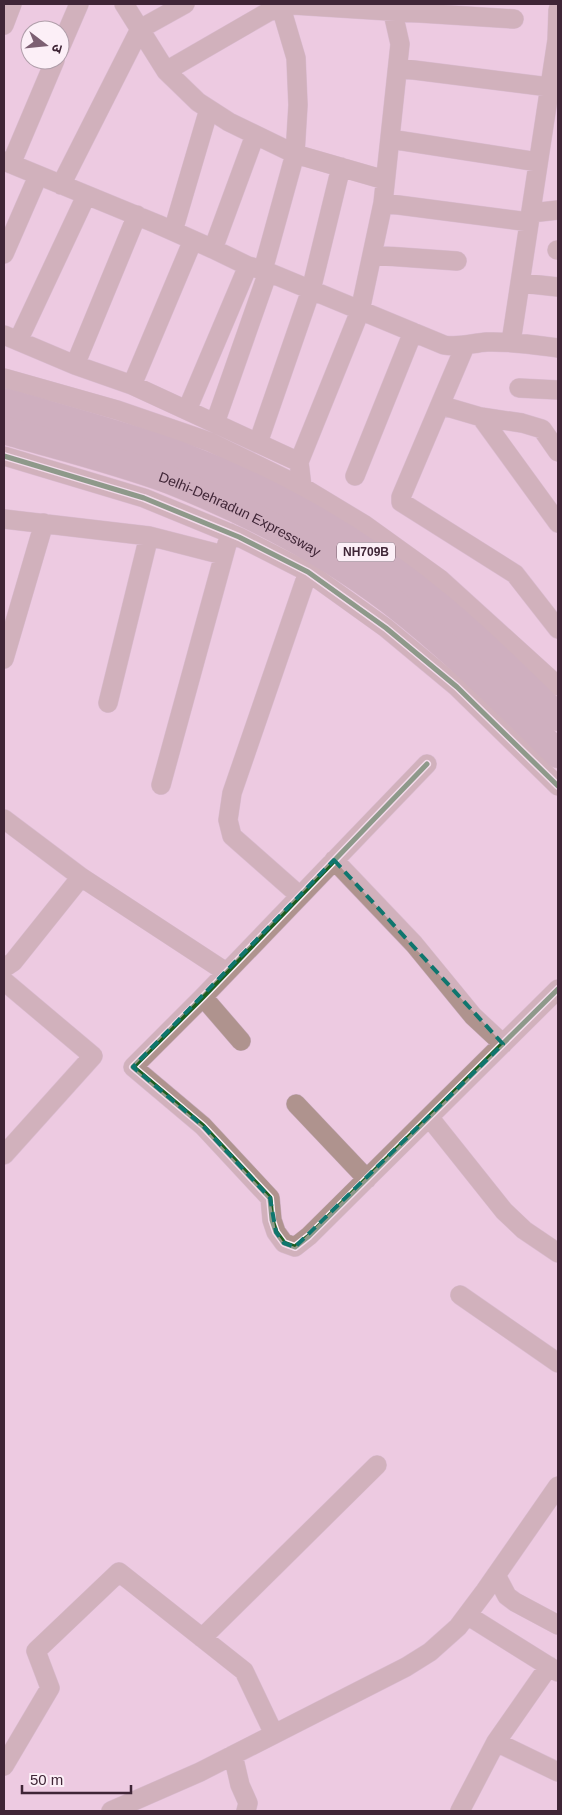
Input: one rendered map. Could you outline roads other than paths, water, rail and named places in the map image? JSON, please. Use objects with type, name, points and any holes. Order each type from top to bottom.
[{"type":"highway","name":"Delhi-Dehradun Expressway","points":[[4,402],[178,455],[248,485],[293,508],[368,553],[441,608],[476,638],[558,718]]},
{"type":"highway","name":"Delhi-Dehradun Expressway","points":[[4,430],[130,466],[168,480],[244,512],[316,551],[383,596],[425,628],[458,657],[558,754]]},
{"type":"street","points":[[4,25],[12,4]]},
{"type":"street","points":[[70,24],[78,4]]},
{"type":"street","points":[[124,4],[166,71],[198,102],[229,122],[295,154],[385,180]]},
{"type":"street","points":[[61,185],[140,29],[185,4]]},
{"type":"street","points":[[166,71],[280,5],[391,8],[514,19]]},
{"type":"street","points":[[215,423],[259,269],[295,154],[298,105],[296,58],[280,5]]},
{"type":"street","points":[[302,487],[299,462],[360,311],[383,203],[400,44],[391,8]]},
{"type":"street","points":[[511,342],[549,87],[558,40],[558,10]]},
{"type":"street","points":[[398,68],[549,87]]},
{"type":"street","points":[[50,70],[7,162],[444,345],[455,347],[484,342],[511,342],[558,348]]},
{"type":"street","points":[[173,231],[209,109]]},
{"type":"street","points":[[213,249],[255,135]]},
{"type":"street","points":[[390,140],[538,162]]},
{"type":"street","points":[[258,443],[311,290],[341,167]]},
{"type":"street","points":[[4,254],[38,176]]},
{"type":"street","points":[[86,196],[11,338],[75,365],[132,385],[299,462]]},
{"type":"street","points":[[383,203],[530,218],[558,210]]},
{"type":"street","points":[[75,365],[136,216]]},
{"type":"street","points":[[132,385],[193,240]]},
{"type":"street","points":[[372,255],[458,261]]},
{"type":"street","points":[[187,410],[259,269]]},
{"type":"street","points":[[521,283],[558,287]]},
{"type":"street","points":[[355,476],[413,332]]},
{"type":"street","points":[[465,346],[401,498],[402,502],[515,574],[558,629]]},
{"type":"street","points":[[4,378],[117,410],[210,442],[302,487],[365,525],[440,579],[558,686]]},
{"type":"street","points":[[519,388],[558,390]]},
{"type":"street","points":[[440,405],[481,417],[558,429]]},
{"type":"street","points":[[481,417],[558,523]]},
{"type":"street","points":[[535,426],[542,429],[558,452]]},
{"type":"street","points":[[4,456],[144,498],[230,533],[308,572],[386,628],[450,681],[558,786]]},
{"type":"street","points":[[4,519],[149,536],[223,555]]},
{"type":"street","points":[[4,659],[44,524]]},
{"type":"street","points":[[161,785],[230,533]]},
{"type":"street","points":[[108,703],[149,536]]},
{"type":"street","points":[[300,896],[232,836],[228,820],[232,793],[308,572]]},
{"type":"street","points":[[428,764],[133,1067],[203,1126],[270,1198],[272,1220],[276,1232],[284,1243],[295,1247],[367,1179],[558,989]]},
{"type":"street","points":[[4,819],[80,877],[226,972]]},
{"type":"street","points":[[334,860],[414,944],[473,1016],[503,1044]]},
{"type":"street","points":[[4,968],[13,962],[80,877]]},
{"type":"street","points":[[4,981],[94,1056],[4,1155]]},
{"type":"street","points":[[203,997],[242,1040]]},
{"type":"street","points":[[296,1104],[367,1179]]},
{"type":"street","points":[[429,1117],[504,1211],[524,1230],[558,1253]]},
{"type":"street","points":[[460,1295],[558,1363]]},
{"type":"street","points":[[202,1638],[377,1465]]},
{"type":"street","points":[[112,1811],[200,1772],[422,1657],[458,1627],[558,1486]]},
{"type":"street","points":[[4,1766],[50,1688],[36,1651],[119,1572],[244,1671],[274,1734]]},
{"type":"street","points":[[496,1575],[507,1596],[558,1625]]},
{"type":"street","points":[[460,1811],[496,1742],[554,1669],[467,1615]]},
{"type":"street","points":[[496,1742],[558,1772]]},
{"type":"street","points":[[233,1755],[240,1785],[248,1803],[246,1811]]}]
